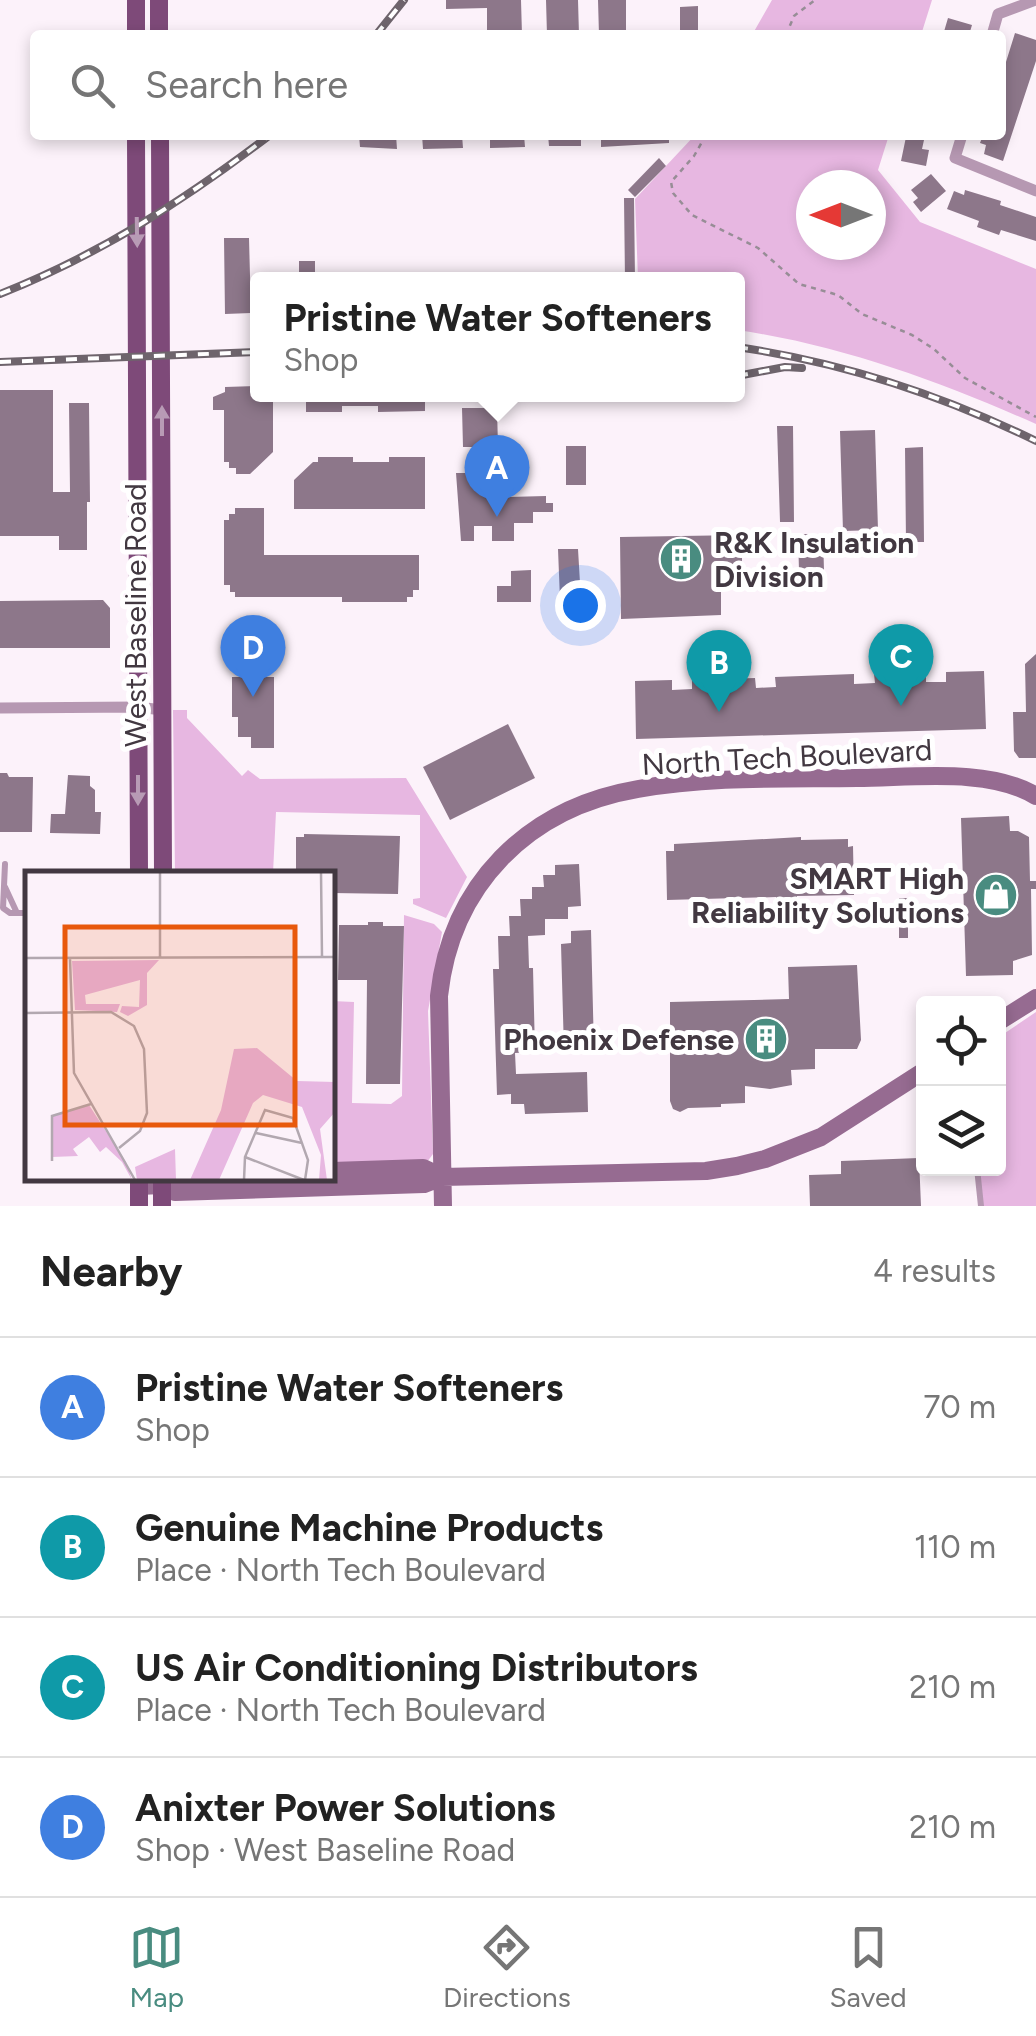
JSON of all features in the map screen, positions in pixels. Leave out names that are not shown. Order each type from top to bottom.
[{"type":"main road","points":[[136,0],[137,30]]},
{"type":"main road","points":[[159,0],[159,30]]},
{"type":"main road","name":"West Baseline Road","points":[[136,140],[139,871]]},
{"type":"main road","points":[[147,140],[151,168],[161,176]]},
{"type":"main road","name":"West Baseline Road","points":[[160,140],[163,871]]},
{"type":"main road","points":[[138,486],[162,486]]},
{"type":"main road","points":[[162,1206],[165,1181]]},
{"type":"main road","points":[[139,1182],[139,1206]]},
{"type":"street","points":[[993,30],[998,14],[1036,0]]},
{"type":"street","points":[[960,140],[955,158],[1036,190]]},
{"type":"street","points":[[0,708],[162,710]]},
{"type":"street","name":"North Tech Boulevard","points":[[443,1206],[438,996],[442,964],[462,911],[488,869],[519,842],[564,812],[638,789],[717,781],[975,777],[1036,796]]},
{"type":"street","points":[[1006,1017],[1036,998]]},
{"type":"street","points":[[335,1179],[423,1168],[442,1177],[706,1171],[737,1166],[765,1160],[820,1138],[916,1076]]},
{"type":"street","points":[[139,1182],[165,1181],[175,1192],[310,1181]]},
{"type":"lane","points":[[5,864],[3,908],[25,913]]},
{"type":"lane","points":[[978,1176],[980,1206]]},
{"type":"path","points":[[788,30],[794,16],[815,0]]},
{"type":"path","points":[[703,140],[672,182],[672,193],[692,215],[758,248],[799,284],[838,295],[862,314],[912,335],[965,378],[1036,417]]},
{"type":"shaded area","points":[[772,0],[932,0],[923,30],[755,30]]},
{"type":"shaded area","points":[[690,140],[887,140],[878,170],[796,170],[796,260],[886,260],[886,180],[920,222],[1036,269],[1036,424],[890,367],[814,345],[745,331],[745,272],[638,272],[635,199]]},
{"type":"shaded area","points":[[173,710],[187,710],[187,718],[242,776],[248,770],[260,779],[406,778],[467,877],[446,918],[413,904],[413,899],[420,898],[420,815],[276,812],[273,871],[175,871]]},
{"type":"shaded area","points":[[404,915],[434,924],[442,932],[428,1011],[433,1154],[427,1162],[335,1164],[335,1001],[354,1002],[352,1103],[391,1104],[402,1096]]},
{"type":"shaded area","points":[[1036,1012],[1036,1206],[981,1206],[978,1176],[1006,1176],[1006,1032]]},
{"type":"building","points":[[446,0],[521,0],[522,30],[487,30],[487,8],[446,9]]},
{"type":"building","points":[[546,0],[578,0],[579,30],[547,30]]},
{"type":"building","points":[[598,0],[626,0],[626,30],[599,30]]},
{"type":"building","points":[[698,6],[698,30],[680,30],[680,7]]},
{"type":"building","points":[[948,18],[972,25],[970,30],[944,30]]},
{"type":"building","points":[[1015,33],[1036,40],[1036,61],[1003,161],[984,154],[986,145],[980,143],[1006,140],[1006,62]]},
{"type":"building","points":[[359,140],[396,140],[397,149],[360,147]]},
{"type":"building","points":[[422,140],[462,140],[463,148],[423,149]]},
{"type":"building","points":[[490,140],[524,140],[525,147],[490,148]]},
{"type":"building","points":[[548,140],[581,140],[581,146],[549,146]]},
{"type":"building","points":[[601,140],[669,140],[669,143],[601,147]]},
{"type":"building","points":[[905,140],[924,140],[922,149],[929,150],[926,166],[901,161]]},
{"type":"building","points":[[659,158],[666,166],[635,197],[628,190]]},
{"type":"building","points":[[931,174],[946,191],[921,212],[913,202],[918,198],[911,190]]},
{"type":"building","points":[[965,190],[1036,217],[1036,241],[1001,230],[999,235],[977,227],[979,221],[947,209],[954,191],[964,195]]},
{"type":"building","points":[[624,198],[634,198],[635,272],[625,272]]},
{"type":"building","points":[[224,238],[249,238],[250,313],[225,314]]},
{"type":"building","points":[[299,261],[315,261],[315,272],[299,272]]},
{"type":"building","points":[[250,386],[250,402],[273,402],[273,452],[250,474],[236,474],[236,468],[229,468],[229,462],[224,462],[224,410],[213,410],[213,397],[225,392],[225,387]]},
{"type":"building","points":[[0,390],[53,390],[53,492],[70,492],[69,403],[89,403],[87,550],[59,550],[59,536],[0,536]]},
{"type":"building","points":[[306,402],[425,402],[425,411],[378,412],[378,406],[342,406],[342,412],[306,412]]},
{"type":"building","points":[[462,408],[497,408],[498,447],[463,447]]},
{"type":"building","points":[[777,426],[793,426],[794,522],[780,522]]},
{"type":"building","points":[[875,430],[878,530],[843,531],[840,431]]},
{"type":"building","points":[[566,446],[586,446],[586,485],[566,485]]},
{"type":"building","points":[[923,447],[924,542],[906,542],[905,448]]},
{"type":"building","points":[[318,457],[389,462],[389,457],[425,457],[425,509],[294,509],[294,480],[318,462]]},
{"type":"building","points":[[456,473],[506,473],[506,497],[546,496],[546,503],[553,503],[553,512],[533,512],[533,523],[514,523],[514,541],[492,541],[492,526],[474,526],[474,541],[461,541]]},
{"type":"building","points":[[235,508],[264,508],[264,555],[419,555],[419,590],[413,590],[413,597],[407,597],[407,602],[342,602],[342,597],[235,597],[230,585],[224,585],[224,520],[235,514]]},
{"type":"building","points":[[798,534],[823,534],[824,571],[799,571]]},
{"type":"building","name":"R&K Insulation Division","points":[[742,535],[742,581],[721,582],[721,615],[621,619],[620,537]]},
{"type":"building","points":[[558,549],[578,549],[581,600],[560,600]]},
{"type":"building","points":[[531,570],[531,602],[497,602],[497,586],[511,586],[511,571]]},
{"type":"building","points":[[103,600],[110,608],[110,648],[0,648],[0,601]]},
{"type":"building","points":[[1036,654],[1036,758],[1019,758],[1014,751],[1013,712],[1026,712],[1025,664]]},
{"type":"building","points":[[984,671],[986,729],[636,739],[635,681],[672,680],[672,690],[692,689],[692,680],[755,678],[756,688],[776,687],[775,677],[854,674],[854,684],[875,683],[874,674],[926,672],[926,682],[946,682],[946,672]]},
{"type":"building","points":[[232,677],[274,677],[274,748],[251,748],[251,737],[238,737],[238,717],[232,717]]},
{"type":"building","points":[[508,724],[535,778],[450,820],[423,767]]},
{"type":"building","points":[[0,773],[33,777],[32,832],[0,832]]},
{"type":"building","points":[[68,775],[90,776],[90,786],[95,790],[95,812],[101,812],[100,834],[50,833],[51,814],[65,814]]},
{"type":"building","name":"SMART High Reliability Solutions","points":[[1009,816],[1010,831],[1029,837],[1030,881],[1036,881],[1036,889],[1031,889],[1032,955],[1013,961],[1013,975],[966,976],[961,818]]},
{"type":"building","points":[[400,836],[398,894],[335,893],[335,871],[296,871],[296,837]]},
{"type":"building","points":[[801,837],[848,839],[848,847],[853,846],[854,895],[797,896],[797,908],[776,909],[776,897],[667,900],[666,851],[674,851],[674,844]]},
{"type":"building","points":[[579,864],[581,906],[568,907],[568,919],[545,919],[545,935],[528,936],[529,968],[533,968],[535,1052],[515,1053],[516,1074],[587,1072],[588,1112],[525,1114],[524,1104],[511,1104],[511,1094],[497,1095],[493,969],[499,969],[498,936],[510,936],[509,916],[521,916],[520,899],[532,899],[532,887],[544,887],[543,875],[555,875],[555,865]]},
{"type":"building","points":[[899,898],[908,898],[908,938],[899,938]]},
{"type":"building","points":[[368,922],[404,926],[400,1084],[366,1084],[367,980],[338,980],[339,925]]},
{"type":"building","points":[[591,930],[594,1050],[564,1051],[561,944],[571,943],[571,931]]},
{"type":"building","name":"Phoenix Defense","points":[[857,965],[861,1040],[857,1049],[815,1049],[815,1069],[791,1070],[792,1085],[770,1089],[745,1086],[745,1103],[680,1112],[673,1109],[670,1002],[789,999],[788,967]]},
{"type":"building","points":[[916,1158],[921,1206],[810,1206],[809,1175],[841,1174],[841,1161]]},
{"type":"railway","points":[[380,30],[404,0]]},
{"type":"railway","points":[[0,294],[107,244],[206,182],[263,140]]},
{"type":"railway","points":[[745,348],[890,382],[1036,441]]},
{"type":"railway","points":[[0,362],[250,352]]},
{"type":"railway","points":[[745,374],[802,368]]},
{"type":"place","name":"Pristine Water Softeners","points":[[497,517]]},
{"type":"place","name":"R&K Insulation Division","points":[[681,559]]},
{"type":"place","name":"Anixter Power Solutions","points":[[253,697]]},
{"type":"place","name":"US Air Conditioning Distributors","points":[[901,706]]},
{"type":"place","name":"Genuine Machine Products","points":[[719,712]]},
{"type":"place","name":"SMART High Reliability Solutions","points":[[996,895]]},
{"type":"place","name":"Phoenix Defense","points":[[766,1039]]}]
